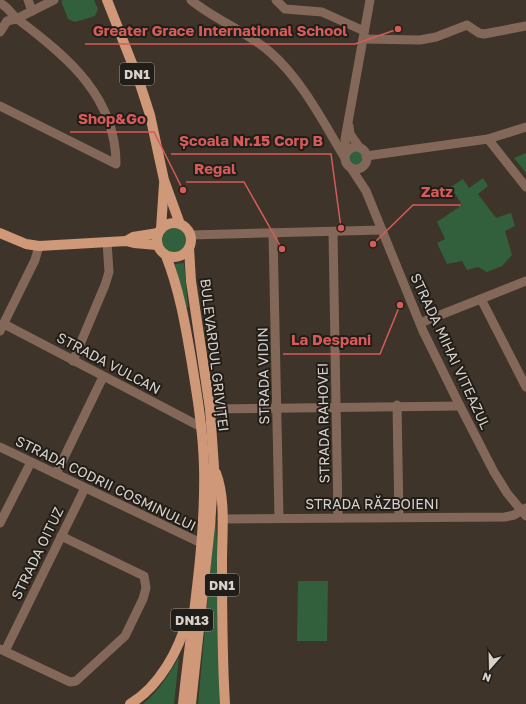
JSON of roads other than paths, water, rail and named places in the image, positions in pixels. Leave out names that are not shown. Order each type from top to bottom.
[{"type":"main road","name":"DN1","points":[[107,0],[144,95],[158,149],[164,180],[180,224],[187,229],[190,235],[189,248]]},
{"type":"main road","name":"DN1","points":[[164,180],[157,245],[160,251],[166,256]]},
{"type":"main road","points":[[126,241],[133,237],[159,231],[170,223],[180,224]]},
{"type":"main road","points":[[0,233],[20,241],[39,246],[126,241],[157,245]]},
{"type":"main road","points":[[166,256],[182,256],[189,248]]},
{"type":"main road","name":"BULEVARDUL GRIVIȚEI","points":[[189,248],[188,258],[210,409],[214,467],[210,526],[191,704]]},
{"type":"main road","name":"BULEVARDUL GRIVIȚEI","points":[[166,256],[177,284],[183,309],[201,427],[204,467],[201,543],[183,704]]},
{"type":"main road","name":"BULEVARDUL GRIVIȚEI","points":[[214,467],[218,476],[222,519],[222,666],[225,704]]},
{"type":"main road","name":"DN1","points":[[130,704],[151,687],[174,653],[186,624],[196,588]]},
{"type":"street","points":[[28,0],[32,11]]},
{"type":"street","points":[[0,32],[8,21],[16,19],[54,0]]},
{"type":"street","points":[[191,0],[269,52],[289,73],[345,156]]},
{"type":"street","points":[[276,0],[285,9],[322,12],[363,35],[424,39],[436,37],[464,26],[471,26],[478,33],[484,34],[526,26]]},
{"type":"street","points":[[348,126],[350,134],[363,153],[360,168],[351,168],[346,164],[345,139],[370,0]]},
{"type":"street","points":[[0,3],[8,8],[16,19],[50,44],[81,75],[96,94],[104,109],[114,135],[116,164],[0,106]]},
{"type":"street","points":[[329,131],[340,131],[348,126]]},
{"type":"street","points":[[345,156],[351,148],[363,153],[488,139],[526,127]]},
{"type":"street","points":[[329,131],[345,139],[363,153]]},
{"type":"street","points":[[488,139],[526,187]]},
{"type":"street","name":"STRADA MIHAI VITEAZUL","points":[[363,153],[366,191]]},
{"type":"street","name":"STRADA MIHAI VITEAZUL","points":[[351,168],[366,191],[420,323],[460,406],[494,472],[524,512]]},
{"type":"street","points":[[190,235],[382,230]]},
{"type":"street","name":"STRADA RAHOVEI","points":[[334,232],[338,517]]},
{"type":"street","name":"STRADA VIDIN","points":[[273,233],[278,408],[279,518]]},
{"type":"street","points":[[74,361],[109,272],[107,242]]},
{"type":"street","points":[[2,327],[35,260],[39,246]]},
{"type":"street","points":[[420,323],[526,281]]},
{"type":"street","points":[[481,299],[526,387]]},
{"type":"street","name":"STRADA VULCAN","points":[[2,327],[74,361],[201,427]]},
{"type":"street","points":[[56,474],[103,377]]},
{"type":"street","points":[[398,405],[399,517]]},
{"type":"street","points":[[210,409],[398,405],[460,406]]},
{"type":"street","name":"STRADA CODRII COSMINULUI","points":[[0,447],[201,543]]},
{"type":"street","points":[[0,523],[31,462]]},
{"type":"street","name":"STRADA OITUZ","points":[[2,650],[85,488]]},
{"type":"street","name":"STRADA RĂZBOIENI","points":[[222,519],[505,517],[524,512]]},
{"type":"street","points":[[2,650],[70,682],[76,682],[120,642],[134,621],[146,588],[144,576],[61,536]]},
{"type":"place","name":"Greater Grace International School","points":[[398,29]]},
{"type":"place","name":"Shop&Go","points":[[183,190]]},
{"type":"place","name":"Școala Nr.15 Corp B","points":[[341,228]]},
{"type":"place","name":"Zatz","points":[[373,244]]},
{"type":"place","name":"Regal","points":[[282,249]]},
{"type":"place","name":"La Despani","points":[[400,305]]}]
